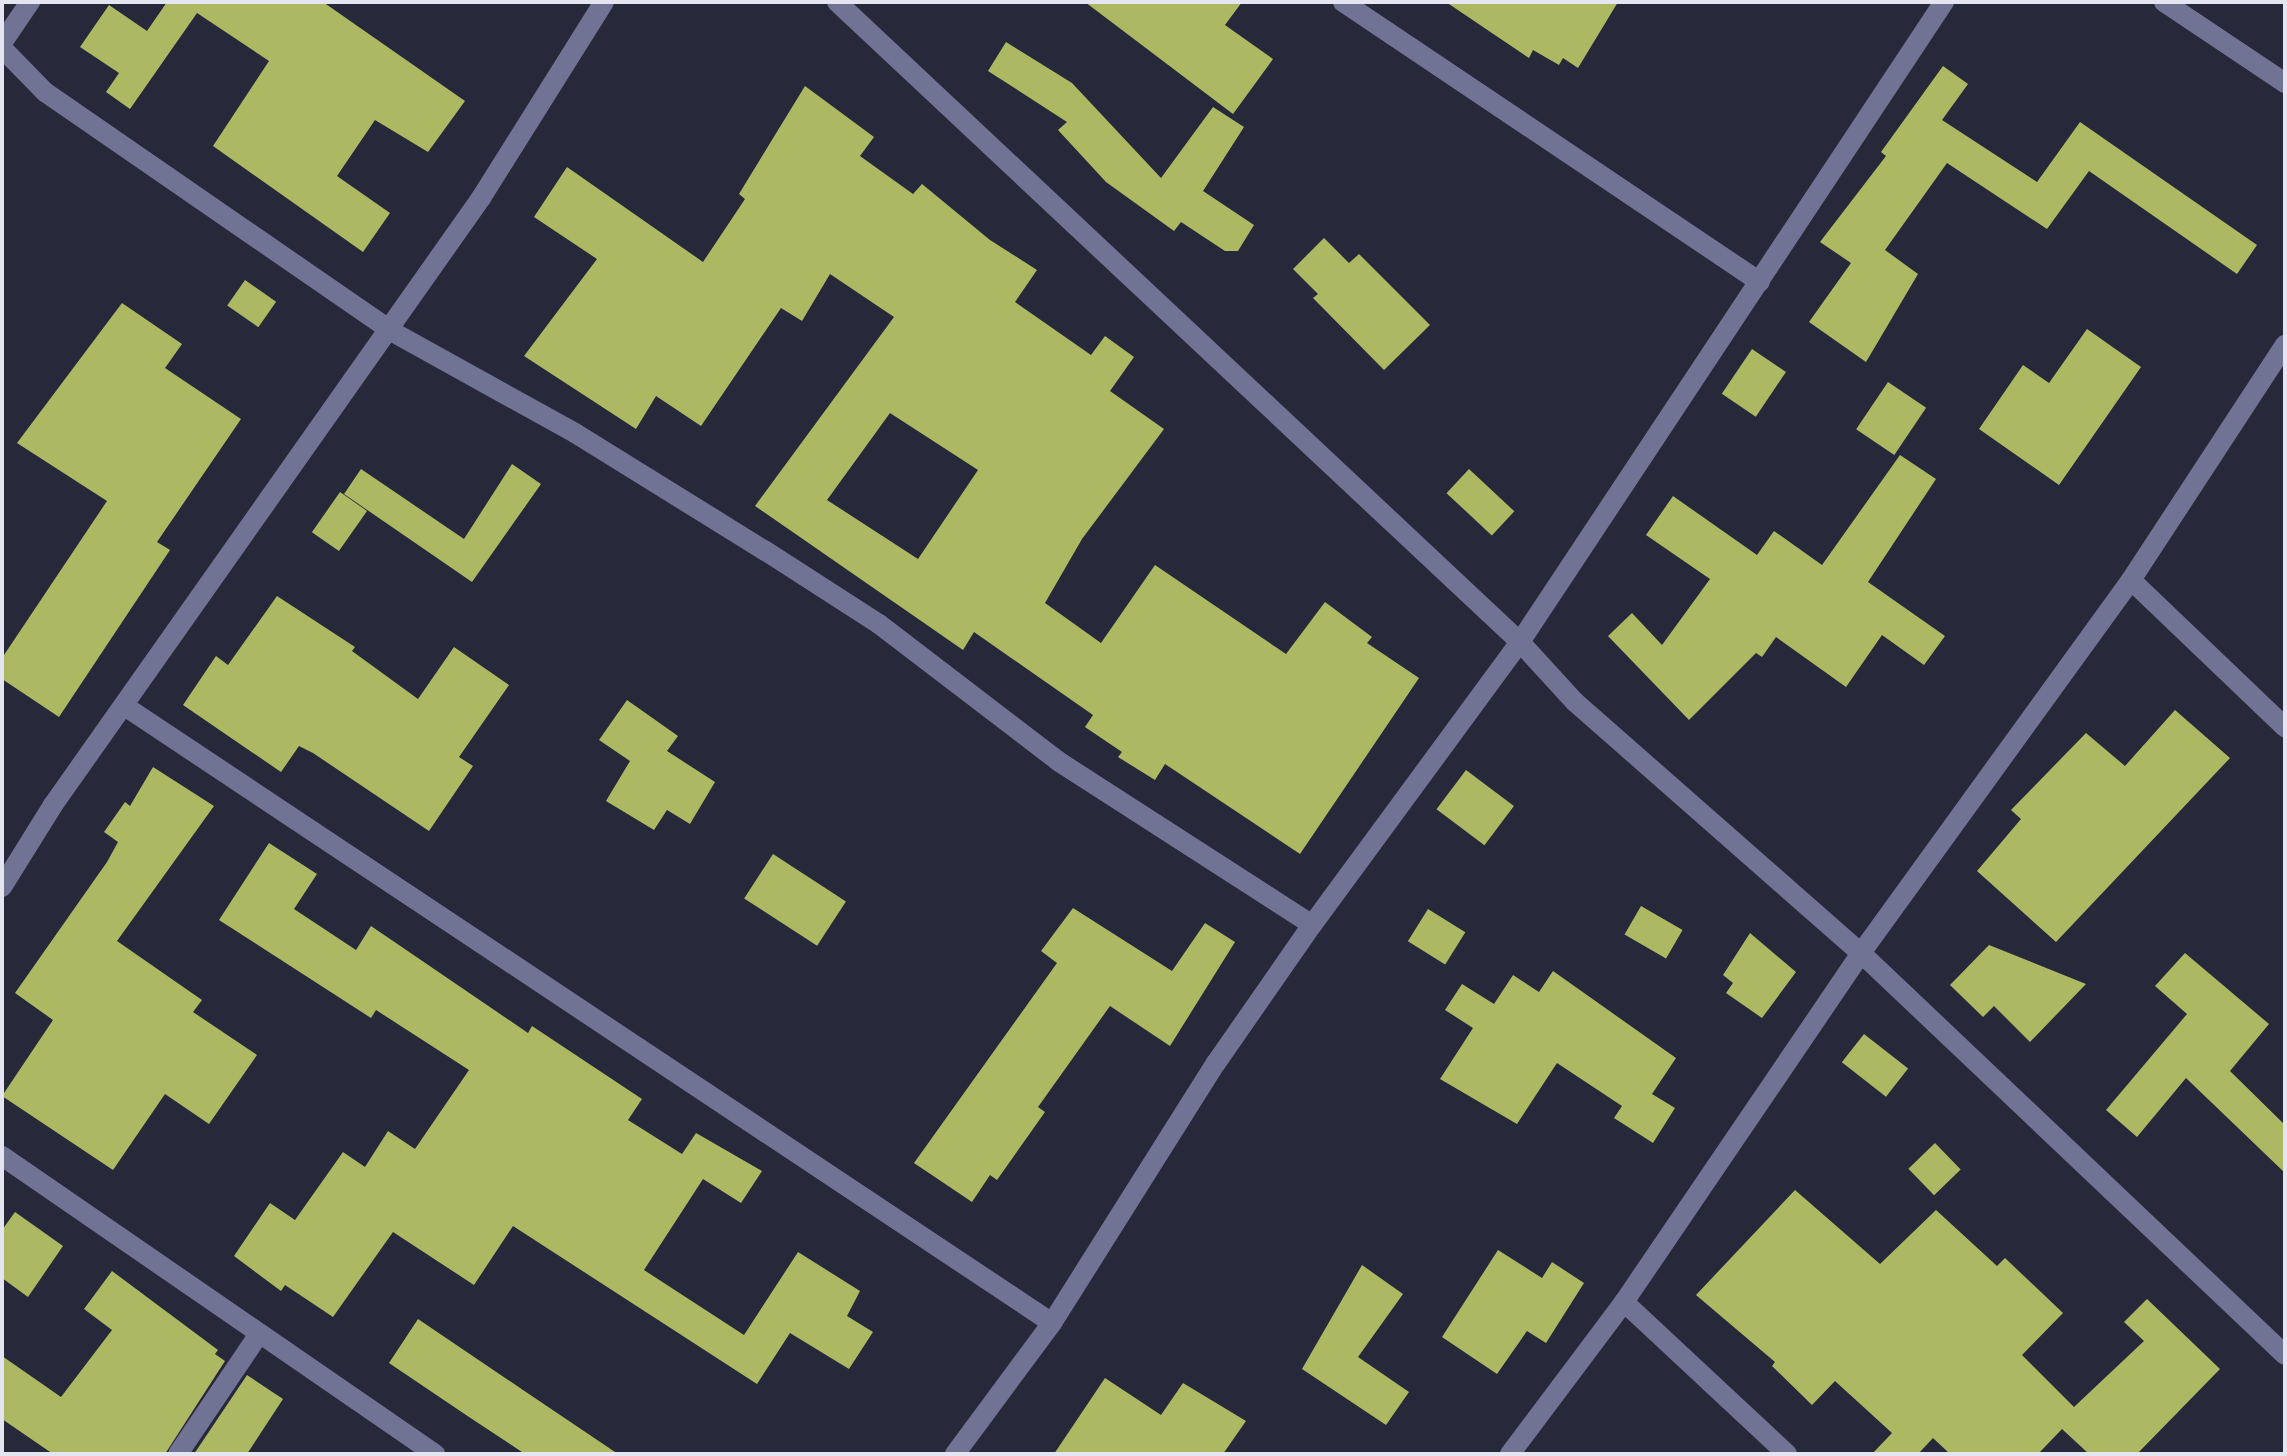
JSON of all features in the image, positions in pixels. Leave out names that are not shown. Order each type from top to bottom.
[{"type":"street","points":[[30,2],[2,46],[45,92],[391,331],[575,433],[879,624],[1058,761],[1312,925]]},
{"type":"street","points":[[2,887],[53,805],[126,707],[391,331],[604,2]]},
{"type":"street","points":[[837,2],[1520,642],[1575,702],[1861,953],[2285,1355]]},
{"type":"street","points":[[1343,2],[1760,282]]},
{"type":"street","points":[[955,1454],[1052,1323],[1216,1063],[1312,925],[1520,642],[1944,2]]},
{"type":"street","points":[[2164,2],[2285,83]]},
{"type":"street","points":[[1510,1454],[1624,1302],[1861,953],[2131,580],[2285,345]]},
{"type":"street","points":[[2131,580],[2285,727]]},
{"type":"street","points":[[126,707],[1052,1323]]},
{"type":"street","points":[[2,1156],[435,1454]]},
{"type":"street","points":[[1624,1302],[1787,1454]]},
{"type":"street","points":[[178,1454],[259,1334]]},
{"type":"building","points":[[167,2],[323,2],[465,101],[428,152],[375,120],[337,176],[390,213],[363,252],[213,146],[269,61],[197,13],[130,109],[106,92],[119,73],[80,47],[109,5],[147,31]]},
{"type":"building","points":[[1085,2],[1242,2],[1225,25],[1273,59],[1233,114]]},
{"type":"building","points":[[1446,2],[1618,2],[1578,68],[1563,58],[1559,65],[1533,50],[1529,58]]},
{"type":"building","points":[[1006,42],[1072,83],[1161,178],[1213,107],[1244,127],[1203,191],[1254,225],[1238,251],[1225,251],[1181,222],[1174,231],[1106,182],[1058,130],[1067,122],[988,71]]},
{"type":"building","points":[[1943,66],[1968,84],[1942,120],[2037,182],[2080,122],[2257,245],[2237,274],[2089,171],[2047,229],[1947,163],[1885,250],[1918,274],[1866,362],[1809,322],[1851,263],[1820,242],[1886,156],[1881,152]]},
{"type":"building","points":[[805,86],[874,137],[860,156],[913,194],[922,184],[990,240],[1037,270],[1015,302],[1091,355],[1105,336],[1134,357],[1110,391],[1164,429],[1082,539],[1045,603],[1101,643],[1155,565],[1286,654],[1325,602],[1372,637],[1367,643],[1419,678],[1300,854],[1165,764],[1155,780],[1118,757],[1122,752],[1085,727],[1093,715],[974,632],[963,650],[755,506],[894,317],[830,274],[802,321],[781,308],[701,426],[656,396],[636,429],[524,356],[597,259],[534,217],[567,167],[703,262],[745,199],[739,194]],"holes":[[[890,413],[978,470],[918,559],[827,500]]]},
{"type":"building","points":[[1324,238],[1349,263],[1359,254],[1430,325],[1384,370],[1313,298],[1318,294],[1293,269]]},
{"type":"building","points":[[245,280],[276,302],[258,327],[227,305]]},
{"type":"building","points":[[122,303],[182,344],[165,368],[241,419],[157,542],[170,550],[59,717],[2,679],[2,658],[107,501],[17,443]]},
{"type":"building","points":[[2087,329],[2141,367],[2059,485],[1979,429],[2023,365],[2049,383]]},
{"type":"building","points":[[1752,349],[1786,372],[1756,417],[1722,394]]},
{"type":"building","points":[[1888,382],[1926,408],[1894,455],[1856,429]]},
{"type":"building","points":[[1900,455],[1936,479],[1868,582],[1945,636],[1924,665],[1882,635],[1846,687],[1776,637],[1762,657],[1756,653],[1689,720],[1608,636],[1632,613],[1662,645],[1710,579],[1646,535],[1673,496],[1757,555],[1774,531],[1822,565]]},
{"type":"building","points":[[512,464],[541,484],[472,582],[344,494],[361,469],[464,539]]},
{"type":"building","points":[[1469,469],[1514,511],[1492,535],[1446,493]]},
{"type":"building","points":[[340,492],[367,511],[339,551],[312,532]]},
{"type":"building","points":[[277,596],[355,647],[352,651],[418,699],[454,647],[509,685],[459,757],[473,766],[429,831],[313,753],[299,746],[281,772],[183,705],[216,656],[228,665]]},
{"type":"building","points":[[627,700],[678,736],[667,751],[715,782],[690,824],[667,810],[654,830],[606,801],[630,761],[599,740]]},
{"type":"building","points":[[2175,710],[2230,758],[2056,942],[1977,871],[2021,819],[2011,810],[2086,733],[2125,766]]},
{"type":"building","points":[[153,767],[214,806],[117,941],[202,1000],[193,1012],[257,1055],[209,1124],[165,1094],[113,1170],[2,1096],[53,1020],[15,993],[107,862],[118,842],[104,832],[125,802],[130,806]]},
{"type":"building","points":[[1466,770],[1514,806],[1484,845],[1437,809]]},
{"type":"building","points":[[269,843],[317,874],[294,909],[356,950],[371,926],[528,1033],[532,1026],[642,1099],[628,1120],[682,1154],[696,1133],[762,1171],[741,1203],[703,1179],[644,1270],[744,1335],[798,1252],[860,1291],[847,1316],[873,1332],[849,1369],[790,1333],[757,1384],[513,1226],[474,1285],[393,1232],[333,1317],[285,1285],[281,1291],[234,1256],[270,1203],[295,1220],[343,1152],[365,1167],[388,1131],[415,1149],[469,1070],[376,1010],[371,1018],[219,920]]},
{"type":"building","points":[[773,854],[846,901],[817,946],[744,898]]},
{"type":"building","points":[[1641,906],[1683,930],[1666,959],[1624,935]]},
{"type":"building","points":[[1073,908],[1172,971],[1205,923],[1235,942],[1170,1046],[1110,1006],[1038,1107],[1045,1112],[997,1180],[990,1175],[972,1202],[914,1163],[1057,963],[1041,951]]},
{"type":"building","points":[[1428,909],[1465,932],[1445,965],[1408,941]]},
{"type":"building","points":[[1750,933],[1796,972],[1762,1018],[1726,993],[1733,983],[1723,975]]},
{"type":"building","points":[[1989,945],[2086,984],[2030,1042],[1994,1006],[1983,1017],[1950,985]]},
{"type":"building","points":[[2185,953],[2269,1024],[2230,1071],[2285,1125],[2285,1173],[2186,1078],[2137,1137],[2106,1110],[2187,1014],[2155,986]]},
{"type":"building","points":[[1553,971],[1676,1058],[1652,1094],[1675,1108],[1653,1143],[1614,1118],[1622,1106],[1557,1063],[1517,1124],[1440,1079],[1473,1028],[1445,1010],[1462,984],[1494,1004],[1513,975],[1539,992]]},
{"type":"building","points":[[1864,1034],[1908,1068],[1886,1097],[1842,1062]]},
{"type":"building","points":[[1935,1143],[1961,1170],[1934,1195],[1908,1169]]},
{"type":"building","points":[[1795,1190],[1880,1264],[1936,1210],[1997,1266],[2005,1258],[2063,1313],[2022,1355],[2074,1407],[2144,1341],[2124,1322],[2147,1299],[2220,1369],[2137,1454],[2089,1454],[2062,1429],[2038,1454],[1950,1454],[1933,1438],[1918,1454],[1872,1454],[1892,1433],[1835,1381],[1812,1405],[1772,1366],[1775,1362],[1696,1295]]},
{"type":"building","points":[[15,1212],[63,1246],[28,1297],[2,1278],[2,1230]]},
{"type":"building","points":[[1498,1250],[1542,1278],[1552,1262],[1584,1283],[1546,1343],[1527,1331],[1497,1374],[1442,1337]]},
{"type":"building","points":[[1362,1265],[1403,1294],[1358,1357],[1409,1392],[1386,1425],[1302,1369]]},
{"type":"building","points":[[112,1271],[218,1350],[215,1354],[225,1361],[165,1454],[53,1454],[2,1419],[2,1356],[61,1397],[112,1330],[84,1309]]},
{"type":"building","points":[[418,1319],[618,1454],[525,1454],[389,1363]]},
{"type":"building","points":[[247,1375],[283,1399],[247,1454],[194,1454]]},
{"type":"building","points":[[1105,1378],[1161,1415],[1183,1383],[1246,1421],[1223,1454],[1054,1454]]}]
